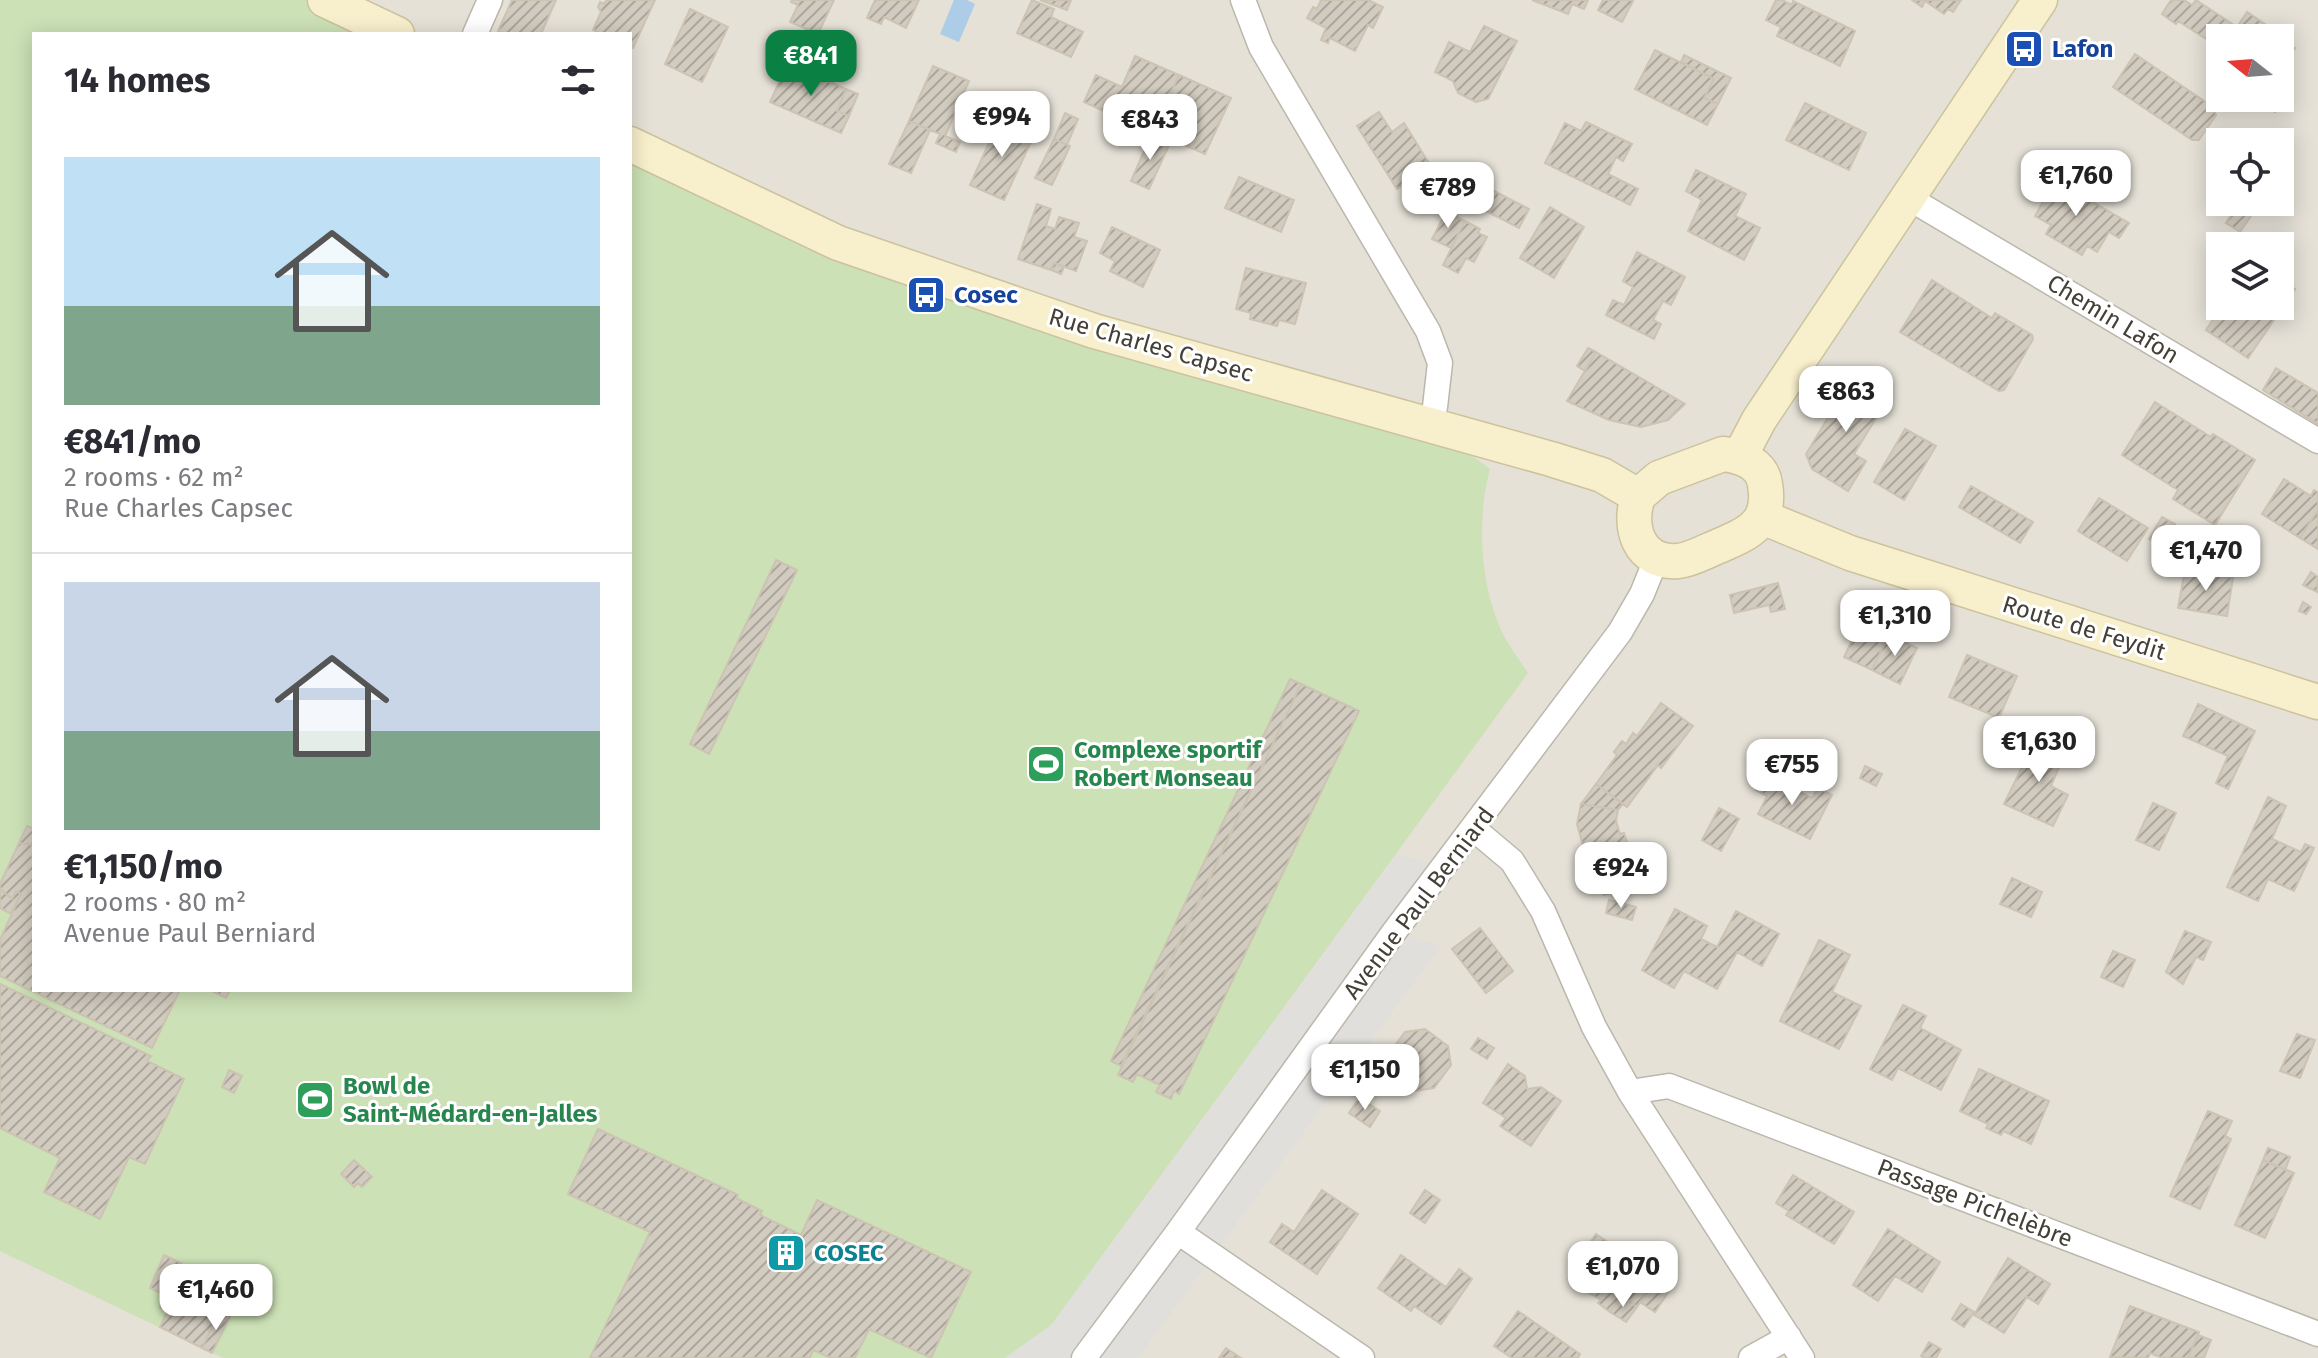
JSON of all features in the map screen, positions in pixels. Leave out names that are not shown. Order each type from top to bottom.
[{"type":"street","points":[[325,0],[393,32]]},
{"type":"street","points":[[476,32],[490,0]]},
{"type":"street","points":[[1243,0],[1261,47],[1428,331],[1440,363],[1430,425]]},
{"type":"street","points":[[1740,456],[1759,420],[2040,0]]},
{"type":"street","name":"Rue Charles Capsec","points":[[632,145],[838,243],[1094,331],[1602,475],[1638,496]]},
{"type":"street","name":"Chemin Lafon","points":[[1907,197],[2318,441]]},
{"type":"street","points":[[1723,454],[1740,456],[1755,465],[1765,480],[1766,502],[1762,517],[1753,528],[1742,536],[1677,561],[1647,553],[1637,539],[1633,524],[1638,496],[1659,478],[1706,459],[1723,454]]},
{"type":"street","name":"Route de Feydit","points":[[1762,517],[1850,553],[2318,702]]},
{"type":"street","name":"Avenue Paul Berniard","points":[[1084,1358],[1394,932],[1620,632],[1642,594],[1657,557]]},
{"type":"street","points":[[1474,829],[1512,861],[1543,911],[1594,1027],[1630,1092],[1802,1358]]},
{"type":"street","name":"Passage Pichelèbre","points":[[1630,1092],[1669,1086],[2318,1334]]},
{"type":"street","points":[[1178,1232],[1362,1358]]},
{"type":"street","points":[[1751,1358],[1789,1337]]},
{"type":"shaded area","points":[[0,0],[2318,0],[2318,1358],[0,1358]]},
{"type":"shaded area","points":[[1396,855],[1444,866],[1395,932],[1441,946],[1138,1358],[1005,1358],[1051,1325]]},
{"type":"green space","name":"Complexe sportif Robert Monseau","points":[[0,0],[325,0],[393,32],[32,32],[32,992],[632,992],[632,145],[838,243],[1430,425],[1490,469],[1482,531],[1485,576],[1504,636],[1528,673],[1051,1326],[1005,1358],[223,1358],[0,1251]]},
{"type":"water","points":[[954,0],[967,0],[975,4],[959,42],[940,34]]},
{"type":"building","points":[[512,0],[556,0],[542,32],[498,31]]},
{"type":"building","points":[[606,0],[655,0],[633,48],[632,32],[593,30],[601,12],[598,7],[600,2],[605,4]]},
{"type":"building","points":[[792,0],[834,0],[818,34],[790,22],[798,5]]},
{"type":"building","points":[[875,0],[919,0],[906,28],[884,17],[881,24],[867,18]]},
{"type":"building","points":[[1032,0],[1054,9],[1051,17],[1083,32],[1071,57],[1017,33]]},
{"type":"building","points":[[1040,0],[1071,0],[1067,10]]},
{"type":"building","points":[[1321,0],[1368,0],[1383,7],[1373,28],[1368,25],[1355,51],[1330,38],[1328,43],[1321,40],[1326,28],[1307,18]]},
{"type":"building","points":[[1532,0],[1588,0],[1584,9],[1572,4],[1568,14]]},
{"type":"building","points":[[1603,0],[1633,1],[1622,22],[1598,10]]},
{"type":"building","points":[[1776,0],[1792,5],[1793,1],[1855,31],[1840,66],[1777,36],[1781,27],[1766,20]]},
{"type":"building","points":[[1912,0],[1961,0],[1953,12],[1948,9],[1944,14],[1925,1],[1922,7]]},
{"type":"building","points":[[2171,0],[2184,0],[2192,5],[2196,0],[2232,24],[2206,24],[2206,39],[2162,14]]},
{"type":"building","points":[[690,9],[728,27],[702,82],[665,64]]},
{"type":"building","points":[[2247,12],[2265,24],[2239,24]]},
{"type":"building","points":[[1484,26],[1517,41],[1488,99],[1476,102],[1458,93],[1453,81],[1435,72],[1449,42],[1470,52]]},
{"type":"building","points":[[1655,50],[1714,79],[1704,98],[1718,104],[1707,125],[1635,89]]},
{"type":"building","points":[[2135,54],[2206,102],[2206,112],[2215,112],[2216,115],[2199,140],[2192,140],[2113,87]]},
{"type":"building","points":[[1684,55],[1731,78],[1718,104],[1704,98],[1714,79],[1681,62]]},
{"type":"building","points":[[1135,56],[1179,75],[1156,125],[1113,107],[1110,114],[1084,102],[1096,75],[1122,87]]},
{"type":"building","points":[[788,63],[846,89],[837,111],[849,116],[841,133],[770,102]]},
{"type":"building","points":[[933,66],[969,81],[945,136],[960,142],[956,152],[936,143],[940,134],[909,121]]},
{"type":"building","points":[[1179,75],[1231,98],[1205,154],[1179,143],[1184,129],[1159,118]]},
{"type":"building","points":[[846,89],[858,94],[849,116],[837,111]]},
{"type":"building","points":[[1805,103],[1866,133],[1849,170],[1786,140]]},
{"type":"building","points":[[1379,112],[1392,132],[1404,123],[1443,186],[1419,201],[1407,182],[1397,189],[1357,126]]},
{"type":"building","points":[[1065,113],[1078,119],[1067,145],[1054,139]]},
{"type":"building","points":[[1000,118],[1035,133],[1004,200],[970,185]]},
{"type":"building","points":[[1159,118],[1184,129],[1179,143],[1170,143],[1151,135]]},
{"type":"building","points":[[909,121],[930,130],[911,173],[889,164]]},
{"type":"building","points":[[1586,122],[1632,144],[1623,161],[1616,157],[1608,174],[1638,189],[1630,205],[1545,163],[1565,123],[1581,131]]},
{"type":"building","points":[[1151,135],[1170,143],[1149,189],[1131,181]]},
{"type":"building","points":[[1054,139],[1070,146],[1052,185],[1035,178]]},
{"type":"building","points":[[1696,170],[1746,194],[1735,216],[1760,228],[1744,260],[1688,231],[1702,200],[1686,191]]},
{"type":"building","points":[[2048,176],[2129,223],[2119,238],[2109,232],[2097,252],[2087,246],[2082,255],[2046,234],[2051,225],[2035,216],[2045,198],[2038,194]]},
{"type":"building","points":[[1239,177],[1294,200],[1281,232],[1225,208]]},
{"type":"building","points":[[1492,190],[1529,209],[1519,228],[1482,209]]},
{"type":"building","points":[[1037,204],[1051,209],[1046,226],[1055,229],[1059,217],[1079,223],[1074,237],[1087,241],[1076,271],[1054,263],[1051,270],[1018,259]]},
{"type":"building","points":[[1550,207],[1584,227],[1554,278],[1520,258]]},
{"type":"building","points":[[1446,212],[1465,221],[1451,248],[1432,239]]},
{"type":"building","points":[[2231,216],[2251,216],[2240,232],[2226,223]]},
{"type":"building","points":[[1465,221],[1487,237],[1474,262],[1466,258],[1458,273],[1443,265]]},
{"type":"building","points":[[1112,227],[1160,250],[1143,287],[1110,271],[1115,261],[1100,253]]},
{"type":"building","points":[[1637,252],[1685,277],[1671,305],[1663,301],[1653,320],[1661,324],[1654,339],[1606,315],[1613,300],[1624,305],[1633,287],[1623,281]]},
{"type":"building","points":[[1054,263],[1064,267],[1061,274],[1051,270]]},
{"type":"building","points":[[1246,268],[1306,283],[1295,324],[1279,320],[1277,326],[1250,319],[1251,313],[1236,309]]},
{"type":"building","points":[[1932,280],[1992,318],[1995,313],[2032,335],[2033,339],[2004,390],[1999,391],[1900,332]]},
{"type":"building","points":[[2213,320],[2274,320],[2248,358],[2206,330]]},
{"type":"building","points":[[1588,348],[1596,352],[1585,371],[1577,366]]},
{"type":"building","points":[[1596,352],[1685,404],[1668,420],[1641,427],[1609,420],[1567,401]]},
{"type":"building","points":[[2276,368],[2318,393],[2318,424],[2263,390]]},
{"type":"building","points":[[1853,376],[1889,397],[1854,454],[1866,461],[1848,491],[1812,469],[1806,454]]},
{"type":"building","points":[[2155,402],[2255,460],[2215,525],[2173,499],[2178,490],[2122,455]]},
{"type":"building","points":[[1905,429],[1936,446],[1904,500],[1874,482]]},
{"type":"building","points":[[2284,479],[2311,496],[2314,490],[2318,492],[2318,510],[2300,538],[2262,514]]},
{"type":"building","points":[[1971,486],[2033,522],[2020,543],[1959,507]]},
{"type":"building","points":[[2099,498],[2148,528],[2127,561],[2078,531]]},
{"type":"building","points":[[2318,510],[2318,549],[2300,538]]},
{"type":"building","points":[[2162,517],[2175,524],[2161,546],[2149,539]]},
{"type":"building","points":[[776,560],[797,570],[709,754],[690,744]]},
{"type":"building","points":[[2185,570],[2233,578],[2227,616],[2178,608]]},
{"type":"building","points":[[2311,572],[2318,577],[2317,592],[2303,585]]},
{"type":"building","points":[[1778,583],[1785,609],[1771,612],[1769,605],[1734,613],[1730,595]]},
{"type":"building","points":[[2303,602],[2311,607],[2306,614],[2299,611]]},
{"type":"building","points":[[1861,621],[1875,628],[1878,623],[1891,630],[1872,670],[1844,657]]},
{"type":"building","points":[[1891,630],[1905,637],[1902,641],[1917,648],[1900,684],[1872,670]]},
{"type":"building","points":[[1967,655],[2017,676],[1999,718],[1949,697]]},
{"type":"building","points":[[1290,679],[1301,684],[1121,1066],[1111,1061]]},
{"type":"building","points":[[1301,684],[1359,711],[1179,1094],[1174,1091],[1171,1099],[1156,1092],[1160,1085],[1137,1074],[1133,1082],[1118,1075]]},
{"type":"building","points":[[1661,703],[1693,726],[1661,768],[1658,765],[1627,807],[1596,784],[1617,755],[1614,752],[1622,741],[1626,744],[1633,733],[1637,736]]},
{"type":"building","points":[[2198,704],[2255,731],[2228,789],[2216,783],[2228,756],[2183,736]]},
{"type":"building","points":[[2036,738],[2066,751],[2051,786],[2068,795],[2053,826],[2004,804]]},
{"type":"building","points":[[1865,766],[1882,774],[1876,786],[1860,778]]},
{"type":"building","points":[[1763,775],[1812,798],[1818,788],[1832,795],[1810,839],[1758,814],[1767,796],[1756,790]]},
{"type":"building","points":[[1596,784],[1623,804],[1618,810],[1581,804]]},
{"type":"building","points":[[2268,797],[2286,806],[2272,839],[2301,852],[2305,844],[2314,848],[2294,891],[2268,879],[2258,901],[2227,887]]},
{"type":"building","points":[[2153,803],[2176,813],[2159,850],[2136,840]]},
{"type":"building","points":[[1581,804],[1618,810],[1616,821],[1620,834],[1624,833],[1637,874],[1631,886],[1604,895],[1577,824]]},
{"type":"building","points":[[1719,808],[1739,819],[1721,851],[1702,840]]},
{"type":"building","points":[[27,826],[32,828],[32,845],[19,843]]},
{"type":"building","points":[[19,843],[32,845],[32,991],[0,976],[0,940],[21,894],[16,891],[12,899],[0,889]]},
{"type":"building","points":[[2012,878],[2042,892],[2031,917],[2000,904]]},
{"type":"building","points":[[0,889],[12,899],[16,891],[21,894],[11,914],[0,908]]},
{"type":"building","points":[[1609,900],[1636,907],[1632,920],[1606,913]]},
{"type":"building","points":[[1675,909],[1707,926],[1701,939],[1717,947],[1736,911],[1779,934],[1762,966],[1737,952],[1717,989],[1684,971],[1674,988],[1642,970]]},
{"type":"building","points":[[1480,928],[1513,971],[1486,993],[1452,949]]},
{"type":"building","points":[[2185,931],[2211,942],[2203,960],[2196,957],[2183,984],[2166,972]]},
{"type":"building","points":[[1819,940],[1850,955],[1832,992],[1861,1006],[1839,1049],[1780,1021]]},
{"type":"building","points":[[2113,951],[2135,960],[2123,987],[2101,977]]},
{"type":"building","points":[[0,984],[151,1056],[147,1061],[184,1079],[145,1164],[129,1157],[100,1219],[44,1192],[60,1158],[0,1128]]},
{"type":"building","points":[[34,992],[179,992],[152,1048]]},
{"type":"building","points":[[214,992],[229,992],[226,998]]},
{"type":"building","points":[[1903,1005],[1926,1016],[1920,1028],[1961,1050],[1941,1090],[1898,1068],[1892,1080],[1870,1069]]},
{"type":"building","points":[[1425,1029],[1448,1046],[1451,1065],[1434,1088],[1415,1091],[1392,1074],[1388,1055],[1405,1032]]},
{"type":"building","points":[[2297,1034],[2315,1040],[2300,1078],[2280,1071]]},
{"type":"building","points":[[1478,1038],[1494,1048],[1487,1059],[1471,1049]]},
{"type":"building","points":[[1508,1064],[1525,1076],[1527,1089],[1541,1087],[1561,1101],[1531,1146],[1500,1126],[1506,1118],[1483,1103]]},
{"type":"building","points":[[1979,1069],[2049,1101],[2031,1144],[2003,1131],[2001,1135],[1986,1128],[1988,1124],[1960,1111]]},
{"type":"building","points":[[229,1070],[242,1076],[234,1093],[222,1087]]},
{"type":"building","points":[[1359,1098],[1380,1111],[1370,1127],[1349,1113]]},
{"type":"building","points":[[2208,1111],[2232,1121],[2225,1136],[2231,1139],[2200,1209],[2170,1196]]},
{"type":"building","name":"COSEC","points":[[598,1129],[738,1195],[736,1198],[762,1211],[760,1215],[801,1235],[817,1200],[971,1272],[931,1358],[869,1329],[855,1358],[831,1358],[813,1350],[810,1358],[590,1358],[650,1232],[568,1194]]},
{"type":"building","points":[[2268,1148],[2290,1157],[2285,1170],[2263,1160]]},
{"type":"building","points":[[354,1160],[372,1177],[362,1187],[358,1183],[354,1187],[341,1174]]},
{"type":"building","points":[[2263,1160],[2294,1173],[2265,1238],[2235,1225]]},
{"type":"building","points":[[1793,1175],[1854,1212],[1834,1244],[1786,1215],[1789,1211],[1776,1203]]},
{"type":"building","points":[[1322,1190],[1358,1214],[1317,1274],[1270,1242],[1282,1224],[1294,1232]]},
{"type":"building","points":[[1425,1190],[1440,1200],[1425,1223],[1410,1213]]},
{"type":"building","points":[[1888,1229],[1940,1262],[1922,1292],[1895,1276],[1878,1301],[1853,1285]]},
{"type":"building","points":[[1596,1234],[1658,1276],[1637,1307],[1621,1296],[1610,1312],[1598,1303],[1601,1300],[1589,1293],[1598,1281],[1575,1265]]},
{"type":"building","points":[[164,1255],[181,1263],[176,1275],[225,1299],[202,1348],[160,1327],[173,1299],[150,1288]]},
{"type":"building","points":[[1401,1255],[1446,1287],[1459,1269],[1472,1279],[1441,1324],[1414,1306],[1411,1311],[1378,1288]]},
{"type":"building","points":[[2008,1258],[2050,1284],[2038,1304],[2027,1297],[2004,1333],[1974,1315]]},
{"type":"building","points":[[1654,1281],[1669,1291],[1655,1312],[1640,1302]]},
{"type":"building","points":[[165,1295],[173,1299],[167,1311],[160,1307]]},
{"type":"building","points":[[1621,1296],[1637,1307],[1626,1322],[1610,1312]]},
{"type":"building","points":[[1961,1304],[1974,1312],[1964,1327],[1952,1319]]},
{"type":"building","points":[[2130,1306],[2199,1332],[2188,1358],[2162,1358],[2150,1353],[2148,1358],[2110,1357]]},
{"type":"building","points":[[1518,1311],[1580,1354],[1578,1358],[1512,1358],[1494,1346]]},
{"type":"building","points":[[219,1312],[230,1317],[212,1353],[202,1348]]},
{"type":"building","points":[[2198,1335],[2211,1340],[2204,1358],[2188,1358]]},
{"type":"building","points":[[1929,1342],[1941,1349],[1936,1358],[1921,1356]]},
{"type":"building","points":[[1226,1348],[1241,1358],[1219,1358]]},
{"type":"place","name":"Lafon","points":[[2024,49]]},
{"type":"place","name":"Cosec","points":[[926,295]]},
{"type":"place","name":"Complexe sportif Robert Monseau","points":[[1046,764]]},
{"type":"place","name":"Bowl de Saint-Médard-en-Jalles","points":[[315,1100]]},
{"type":"place","name":"COSEC","points":[[786,1253]]}]
